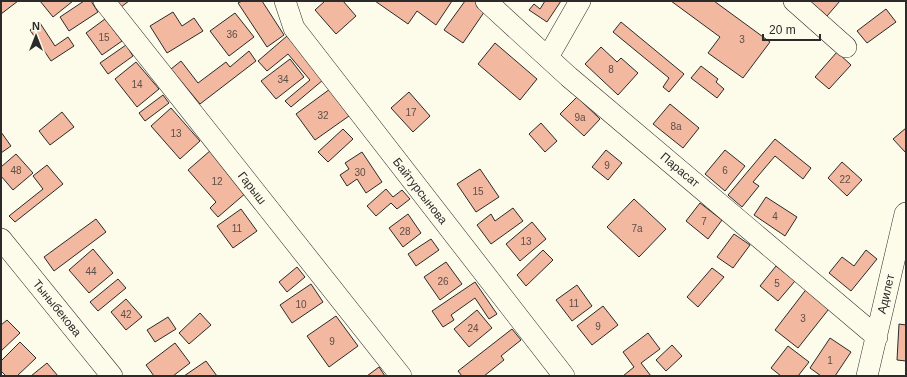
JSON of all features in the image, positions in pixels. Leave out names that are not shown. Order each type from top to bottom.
[{"type":"street","name":"Гарыш","points":[[104,1],[401,376]]},
{"type":"street","name":"Байтурсынова","points":[[285,1],[294,28],[564,376]]},
{"type":"street","name":"Парасат","points":[[486,1],[570,77],[876,337]]},
{"type":"street","points":[[548,58],[580,1]]},
{"type":"street","points":[[794,1],[846,47]]},
{"type":"street","name":"Адилет","points":[[868,376],[906,213]]},
{"type":"street","name":"Тыныбекова","points":[[1,239],[112,376]]},
{"type":"building","points":[[1,1],[18,1],[1,14]]},
{"type":"building","points":[[40,1],[73,1],[53,17]]},
{"type":"building","points":[[84,1],[91,1],[98,12],[69,31],[60,17]]},
{"type":"building","points":[[117,1],[129,1],[121,7]]},
{"type":"building","points":[[242,1],[262,1],[284,35],[267,47],[238,3]]},
{"type":"building","points":[[325,1],[343,1],[356,16],[336,34],[315,10]]},
{"type":"building","points":[[375,1],[452,1],[436,25],[417,11],[408,24]]},
{"type":"building","points":[[465,1],[483,1],[489,5],[463,43],[444,30]]},
{"type":"building","points":[[545,1],[561,1],[547,22],[529,10],[534,4],[540,9]]},
{"type":"building","points":[[671,1],[714,1],[770,42],[743,78],[708,53],[720,37]]},
{"type":"building","points":[[810,1],[840,1],[827,16]]},
{"type":"building","points":[[886,9],[896,22],[867,43],[857,31]]},
{"type":"building","points":[[173,12],[182,26],[194,18],[203,31],[167,53],[150,26]]},
{"type":"building","points":[[235,13],[254,37],[229,56],[210,31]]},
{"type":"building","points":[[105,19],[122,41],[102,55],[86,33]]},
{"type":"building","points":[[621,22],[684,74],[669,92],[663,87],[669,78],[613,32]]},
{"type":"building","points":[[40,23],[55,46],[68,37],[74,46],[51,61],[30,30]]},
{"type":"building","points":[[287,36],[323,80],[291,107],[285,101],[310,80],[288,54],[267,71],[258,61]]},
{"type":"building","points":[[495,43],[537,79],[520,100],[478,64]]},
{"type":"building","points":[[126,45],[133,56],[108,74],[100,63]]},
{"type":"building","points":[[601,47],[617,62],[621,58],[638,73],[618,95],[585,64]]},
{"type":"building","points":[[249,51],[256,61],[200,104],[171,69],[181,61],[198,83],[226,62],[230,67]]},
{"type":"building","points":[[837,52],[851,65],[829,89],[815,77]]},
{"type":"building","points":[[290,59],[304,77],[276,99],[261,81]]},
{"type":"building","points":[[136,62],[159,89],[137,107],[115,79]]},
{"type":"building","points":[[701,66],[718,79],[716,82],[724,89],[717,98],[691,78]]},
{"type":"building","points":[[330,89],[349,116],[315,140],[296,114]]},
{"type":"building","points":[[409,92],[430,116],[413,132],[391,108]]},
{"type":"building","points":[[163,95],[169,103],[145,121],[139,113]]},
{"type":"building","points":[[577,97],[600,119],[584,136],[560,114]]},
{"type":"building","points":[[670,104],[699,128],[683,148],[653,124]]},
{"type":"building","points":[[171,108],[200,141],[180,159],[151,126]]},
{"type":"building","points":[[62,112],[74,127],[50,145],[39,131]]},
{"type":"building","points":[[541,123],[557,141],[545,152],[529,134]]},
{"type":"building","points":[[906,128],[906,153],[893,139]]},
{"type":"building","points":[[343,129],[353,139],[328,162],[318,152]]},
{"type":"building","points":[[1,132],[11,146],[1,153]]},
{"type":"building","points":[[775,139],[811,168],[803,179],[775,156],[753,182],[759,186],[742,207],[728,195]]},
{"type":"building","points":[[211,150],[247,192],[218,217],[210,208],[216,202],[188,170]]},
{"type":"building","points":[[606,150],[622,163],[608,180],[592,167]]},
{"type":"building","points":[[725,150],[745,166],[725,191],[705,174]]},
{"type":"building","points":[[362,152],[382,182],[366,193],[357,179],[347,186],[340,175],[349,169],[345,163]]},
{"type":"building","points":[[16,154],[33,173],[13,190],[1,176],[1,167]]},
{"type":"building","points":[[842,162],[862,180],[847,196],[828,178]]},
{"type":"building","points":[[47,165],[63,184],[15,222],[9,216],[43,189],[33,176]]},
{"type":"building","points":[[480,169],[499,197],[476,212],[457,184]]},
{"type":"building","points":[[386,189],[393,197],[402,190],[410,199],[397,209],[391,203],[376,216],[367,206]]},
{"type":"building","points":[[766,197],[797,217],[785,236],[754,215]]},
{"type":"building","points":[[634,199],[666,229],[639,257],[607,227]]},
{"type":"building","points":[[700,203],[722,220],[708,239],[686,221]]},
{"type":"building","points":[[513,208],[523,221],[491,244],[477,225],[491,214],[495,221]]},
{"type":"building","points":[[241,209],[257,231],[233,248],[217,226]]},
{"type":"building","points":[[408,214],[421,233],[403,247],[389,228]]},
{"type":"building","points":[[96,219],[106,232],[54,271],[44,257]]},
{"type":"building","points":[[532,222],[546,239],[520,261],[506,244]]},
{"type":"building","points":[[734,234],[750,245],[733,268],[717,257]]},
{"type":"building","points":[[431,239],[439,250],[416,266],[408,254]]},
{"type":"building","points":[[93,249],[113,273],[89,293],[69,270]]},
{"type":"building","points":[[543,250],[553,260],[526,286],[517,275]]},
{"type":"building","points":[[866,250],[877,259],[851,291],[829,273],[842,257],[854,266]]},
{"type":"building","points":[[446,262],[462,284],[440,300],[424,277]]},
{"type":"building","points":[[776,266],[795,281],[778,301],[760,286]]},
{"type":"building","points":[[297,267],[305,277],[287,292],[279,282]]},
{"type":"building","points":[[712,268],[724,277],[698,307],[687,297]]},
{"type":"building","points":[[118,279],[126,288],[98,311],[90,302]]},
{"type":"building","points":[[475,282],[497,314],[489,319],[475,298],[451,315],[454,320],[443,327],[432,311]]},
{"type":"building","points":[[311,284],[323,302],[292,323],[280,305]]},
{"type":"building","points":[[577,285],[592,306],[572,321],[556,300]]},
{"type":"building","points":[[808,287],[832,305],[798,348],[775,330]]},
{"type":"building","points":[[126,299],[142,317],[126,330],[111,312]]},
{"type":"building","points":[[603,306],[618,325],[592,345],[577,326]]},
{"type":"building","points":[[477,310],[492,328],[469,347],[454,329]]},
{"type":"building","points":[[200,313],[211,325],[189,344],[179,333]]},
{"type":"building","points":[[336,316],[358,346],[329,367],[307,336]]},
{"type":"building","points":[[168,317],[176,329],[155,342],[147,330]]},
{"type":"building","points":[[7,320],[20,333],[1,351],[1,325]]},
{"type":"building","points":[[899,324],[906,325],[906,361],[897,360]]},
{"type":"building","points":[[512,329],[521,340],[501,356],[504,360],[484,376],[462,376],[458,371]]},
{"type":"building","points":[[648,333],[660,349],[641,363],[651,376],[623,376],[634,367],[623,352]]},
{"type":"building","points":[[830,338],[851,352],[835,376],[821,376],[810,368]]},
{"type":"building","points":[[20,342],[36,358],[17,376],[6,376],[2,372],[1,373],[1,359],[2,360]]},
{"type":"building","points":[[175,343],[190,363],[173,376],[154,376],[146,365]]},
{"type":"building","points":[[672,345],[682,356],[666,371],[656,360]]},
{"type":"building","points":[[788,346],[809,362],[798,376],[781,376],[771,368]]},
{"type":"building","points":[[206,361],[217,376],[184,376]]},
{"type":"building","points":[[47,363],[58,376],[31,376]]},
{"type":"building","points":[[379,367],[385,376],[367,376]]}]
